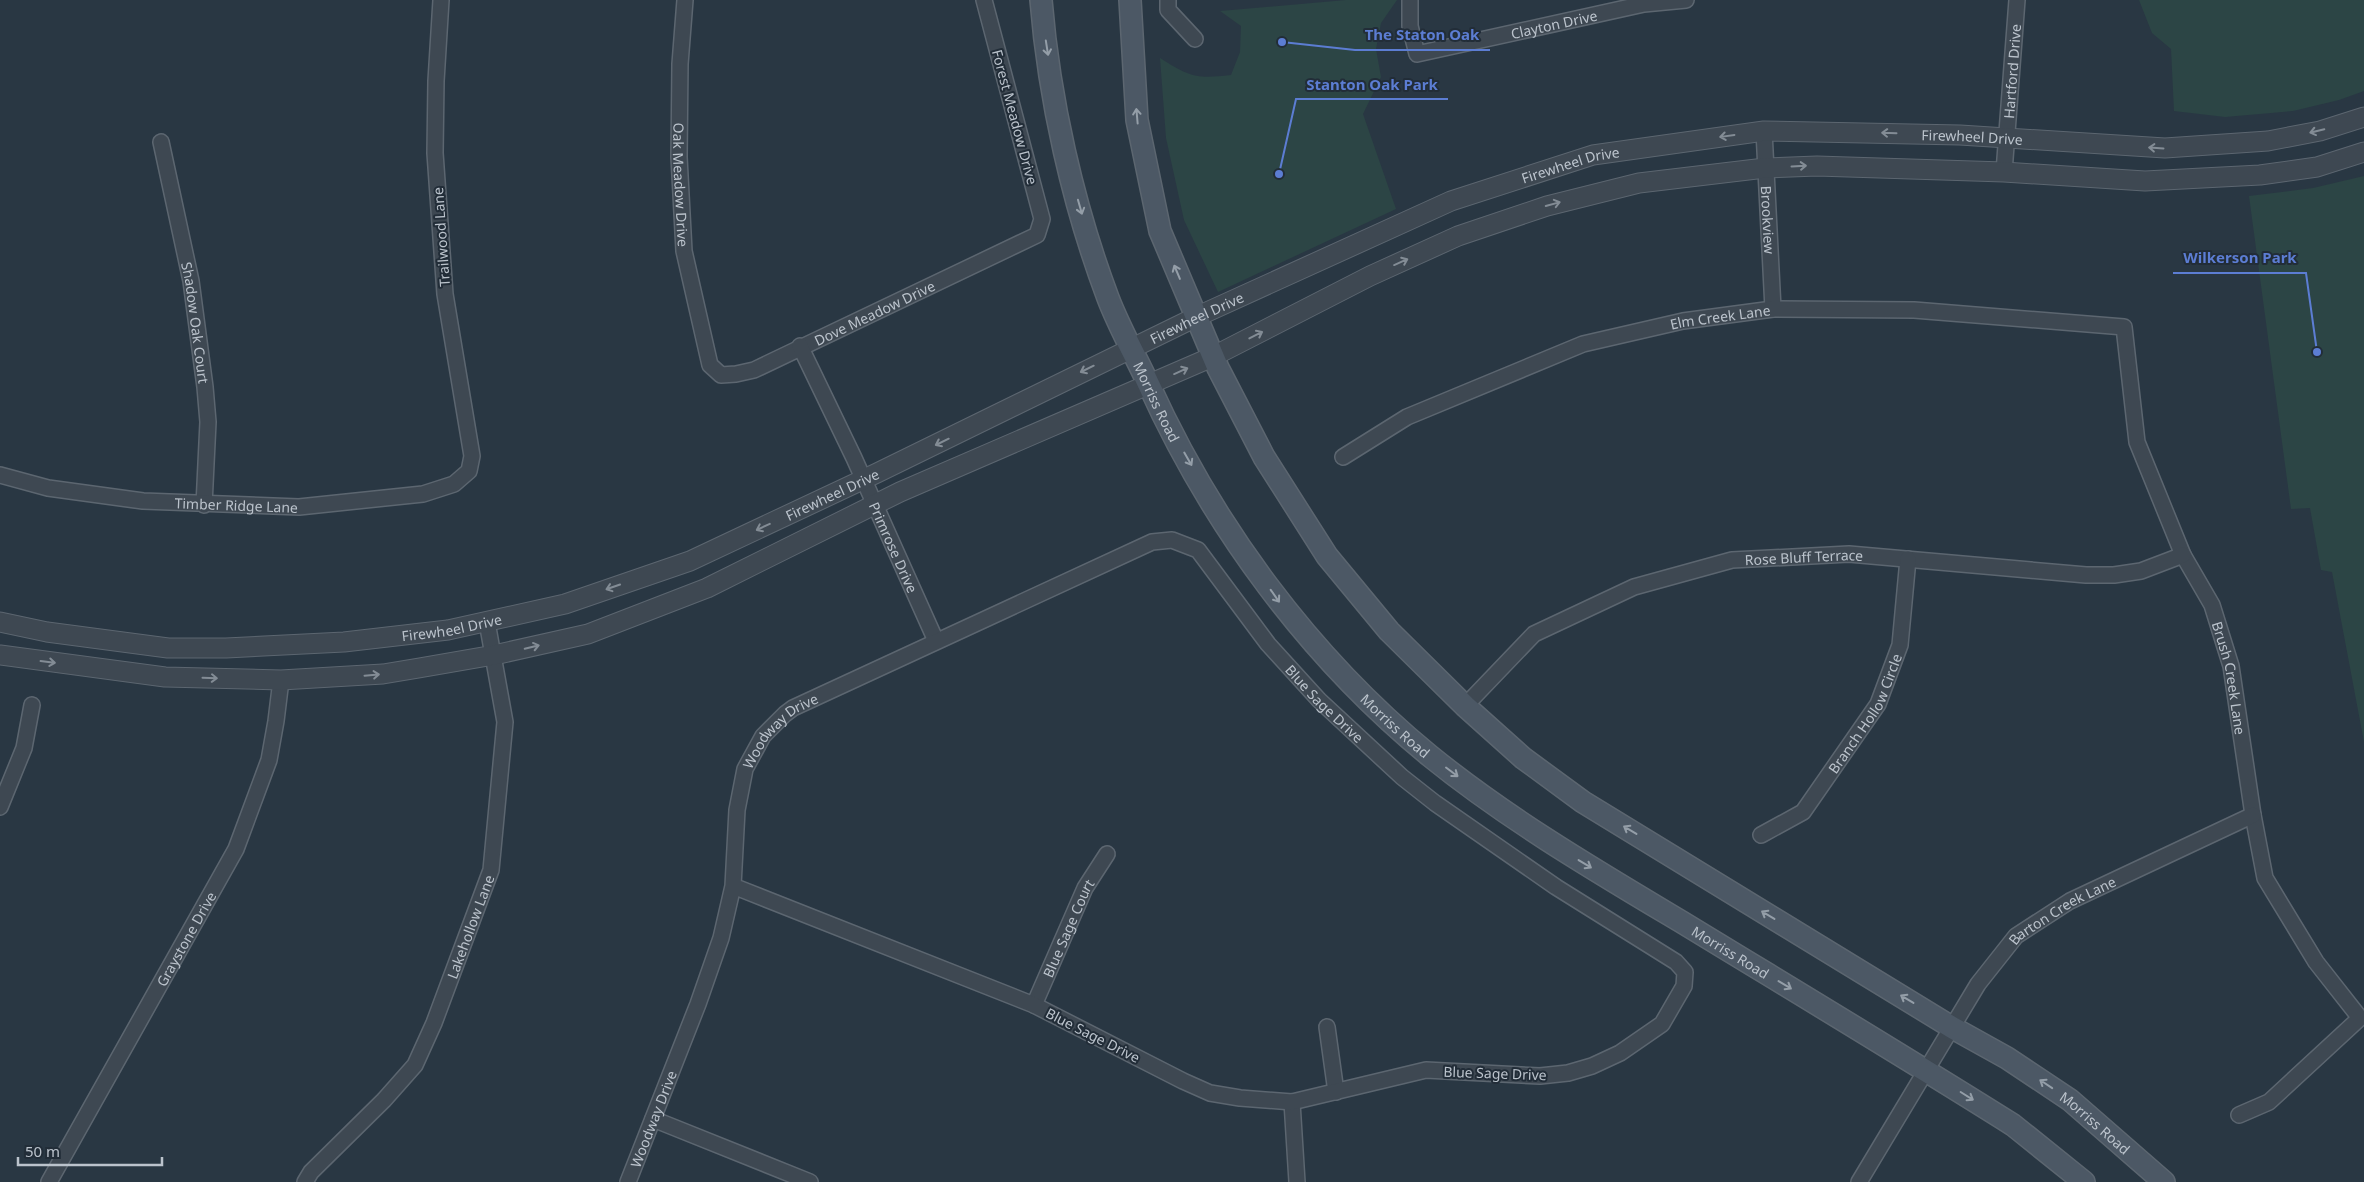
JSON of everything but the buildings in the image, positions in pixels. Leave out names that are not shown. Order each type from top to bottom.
[{"type":"main road","name":"Morriss Road","points":[[1041,0],[1064,149],[1108,300],[1166,421],[1223,522],[1281,604],[1336,668],[1394,726],[1433,758],[1543,838],[1926,1070],[2013,1125],[2084,1182]]},
{"type":"main road","name":"Morriss Road","points":[[1130,0],[1137,120],[1160,231],[1212,357],[1264,457],[1327,556],[1389,631],[1465,706],[1523,758],[1584,802],[1953,1028],[2008,1058],[2070,1100],[2164,1182]]},
{"type":"street","name":"Trailwood Lane","points":[[442,0],[436,81],[435,153],[445,294],[472,456],[469,472]]},
{"type":"street","name":"Oak Meadow Drive","points":[[685,0],[680,64],[679,157],[684,251],[710,366]]},
{"type":"street","name":"Forest Meadow Drive","points":[[984,0],[1042,220],[1037,234]]},
{"type":"street","points":[[1168,0],[1168,10],[1195,39]]},
{"type":"street","name":"Clayton Drive","points":[[1410,0],[1410,26],[1418,54],[1644,4],[1686,0]]},
{"type":"street","name":"Hartford Drive","points":[[2004,172],[2017,0]]},
{"type":"street","name":"Firewheel Drive","points":[[0,622],[46,632],[168,648],[206,648],[344,642],[448,630],[566,604],[690,561],[864,480],[1196,317],[1451,202],[1593,155],[1764,131],[1960,135],[2165,148],[2268,141],[2320,131],[2364,117]]},
{"type":"street","name":"Brookview","points":[[1764,131],[1773,309]]},
{"type":"street","name":"Shadow Oak Court","points":[[161,142],[191,281],[205,387],[208,422],[204,505]]},
{"type":"street","name":"Firewheel Drive","points":[[0,655],[165,677],[281,680],[383,674],[494,655],[588,634],[707,588],[875,504],[1212,357],[1370,276],[1458,236],[1546,206],[1639,183],[1765,168],[1817,166],[2004,172],[2145,181],[2260,175],[2317,167],[2364,152]]},
{"type":"street","name":"Dove Meadow Drive","points":[[710,366],[721,375],[754,370],[800,346],[1037,234]]},
{"type":"street","name":"Elm Creek Lane","points":[[1343,457],[1406,416],[1583,344],[1683,321],[1773,309],[1914,310],[2124,327]]},
{"type":"street","name":"Brush Creek Lane","points":[[2124,327],[2137,442],[2184,555],[2212,605],[2231,666],[2253,815],[2265,878],[2316,962],[2360,1018],[2269,1102],[2239,1115]]},
{"type":"street","name":"Primrose Drive","points":[[800,346],[864,480],[936,640]]},
{"type":"street","name":"Timber Ridge Lane","points":[[0,477],[48,488],[143,501],[204,505],[299,507],[423,494],[454,484],[469,472]]},
{"type":"street","name":"Woodway Drive","points":[[628,1182],[698,1004],[721,938],[733,886],[736,810],[745,769],[763,736],[778,720],[793,708],[936,640],[1152,542],[1172,540],[1186,544],[1198,550],[1209,566]]},
{"type":"street","name":"Rose Bluff Terrace","points":[[1465,706],[1534,634],[1634,587],[1732,560],[1849,554],[2086,575],[2114,575],[2141,571],[2184,555]]},
{"type":"street","name":"Branch Hollow Circle","points":[[1761,835],[1803,812],[1878,704],[1900,645],[1908,559]]},
{"type":"street","name":"Blue Sage Drive","points":[[733,886],[1034,1005],[1183,1082],[1210,1092],[1240,1098],[1292,1102],[1426,1070],[1540,1076],[1568,1073],[1592,1066],[1620,1053],[1662,1024],[1684,986],[1685,972],[1676,962],[1540,876],[1435,803],[1402,777],[1319,700],[1274,651],[1209,566]]},
{"type":"street","name":"Lakehollow Lane","points":[[305,1182],[311,1172],[384,1100],[415,1065],[434,1023],[491,870],[505,722],[487,622]]},
{"type":"street","name":"Graystone Drive","points":[[49,1182],[236,849],[269,760],[281,680]]},
{"type":"street","points":[[0,807],[24,748],[32,705]]},
{"type":"street","name":"Barton Creek Lane","points":[[1859,1182],[1978,984],[2016,936],[2070,901],[2253,815]]},
{"type":"street","name":"Blue Sage Court","points":[[1034,1005],[1085,888],[1107,854]]},
{"type":"street","points":[[1327,1027],[1336,1092]]},
{"type":"street","points":[[1292,1102],[1297,1182]]},
{"type":"street","points":[[653,1119],[810,1182]]},
{"type":"green space","points":[[1346,0],[1397,0],[1381,23],[1376,49],[1381,77],[1363,114],[1396,209],[1218,292],[1184,220],[1166,138],[1160,58],[1186,73],[1194,75],[1209,77],[1231,75],[1240,52],[1241,26],[1220,11]]},
{"type":"green space","points":[[2139,0],[2364,0],[2364,91],[2339,100],[2293,111],[2225,117],[2174,111],[2171,49],[2152,33]]},
{"type":"green space","points":[[2364,176],[2364,742],[2332,572],[2321,570],[2310,508],[2291,509],[2249,196],[2313,188]]},
{"type":"place","name":"The Staton Oak","points":[[1282,42]]},
{"type":"place","name":"Stanton Oak Park","points":[[1279,174]]},
{"type":"place","name":"Wilkerson Park","points":[[2317,352]]}]
